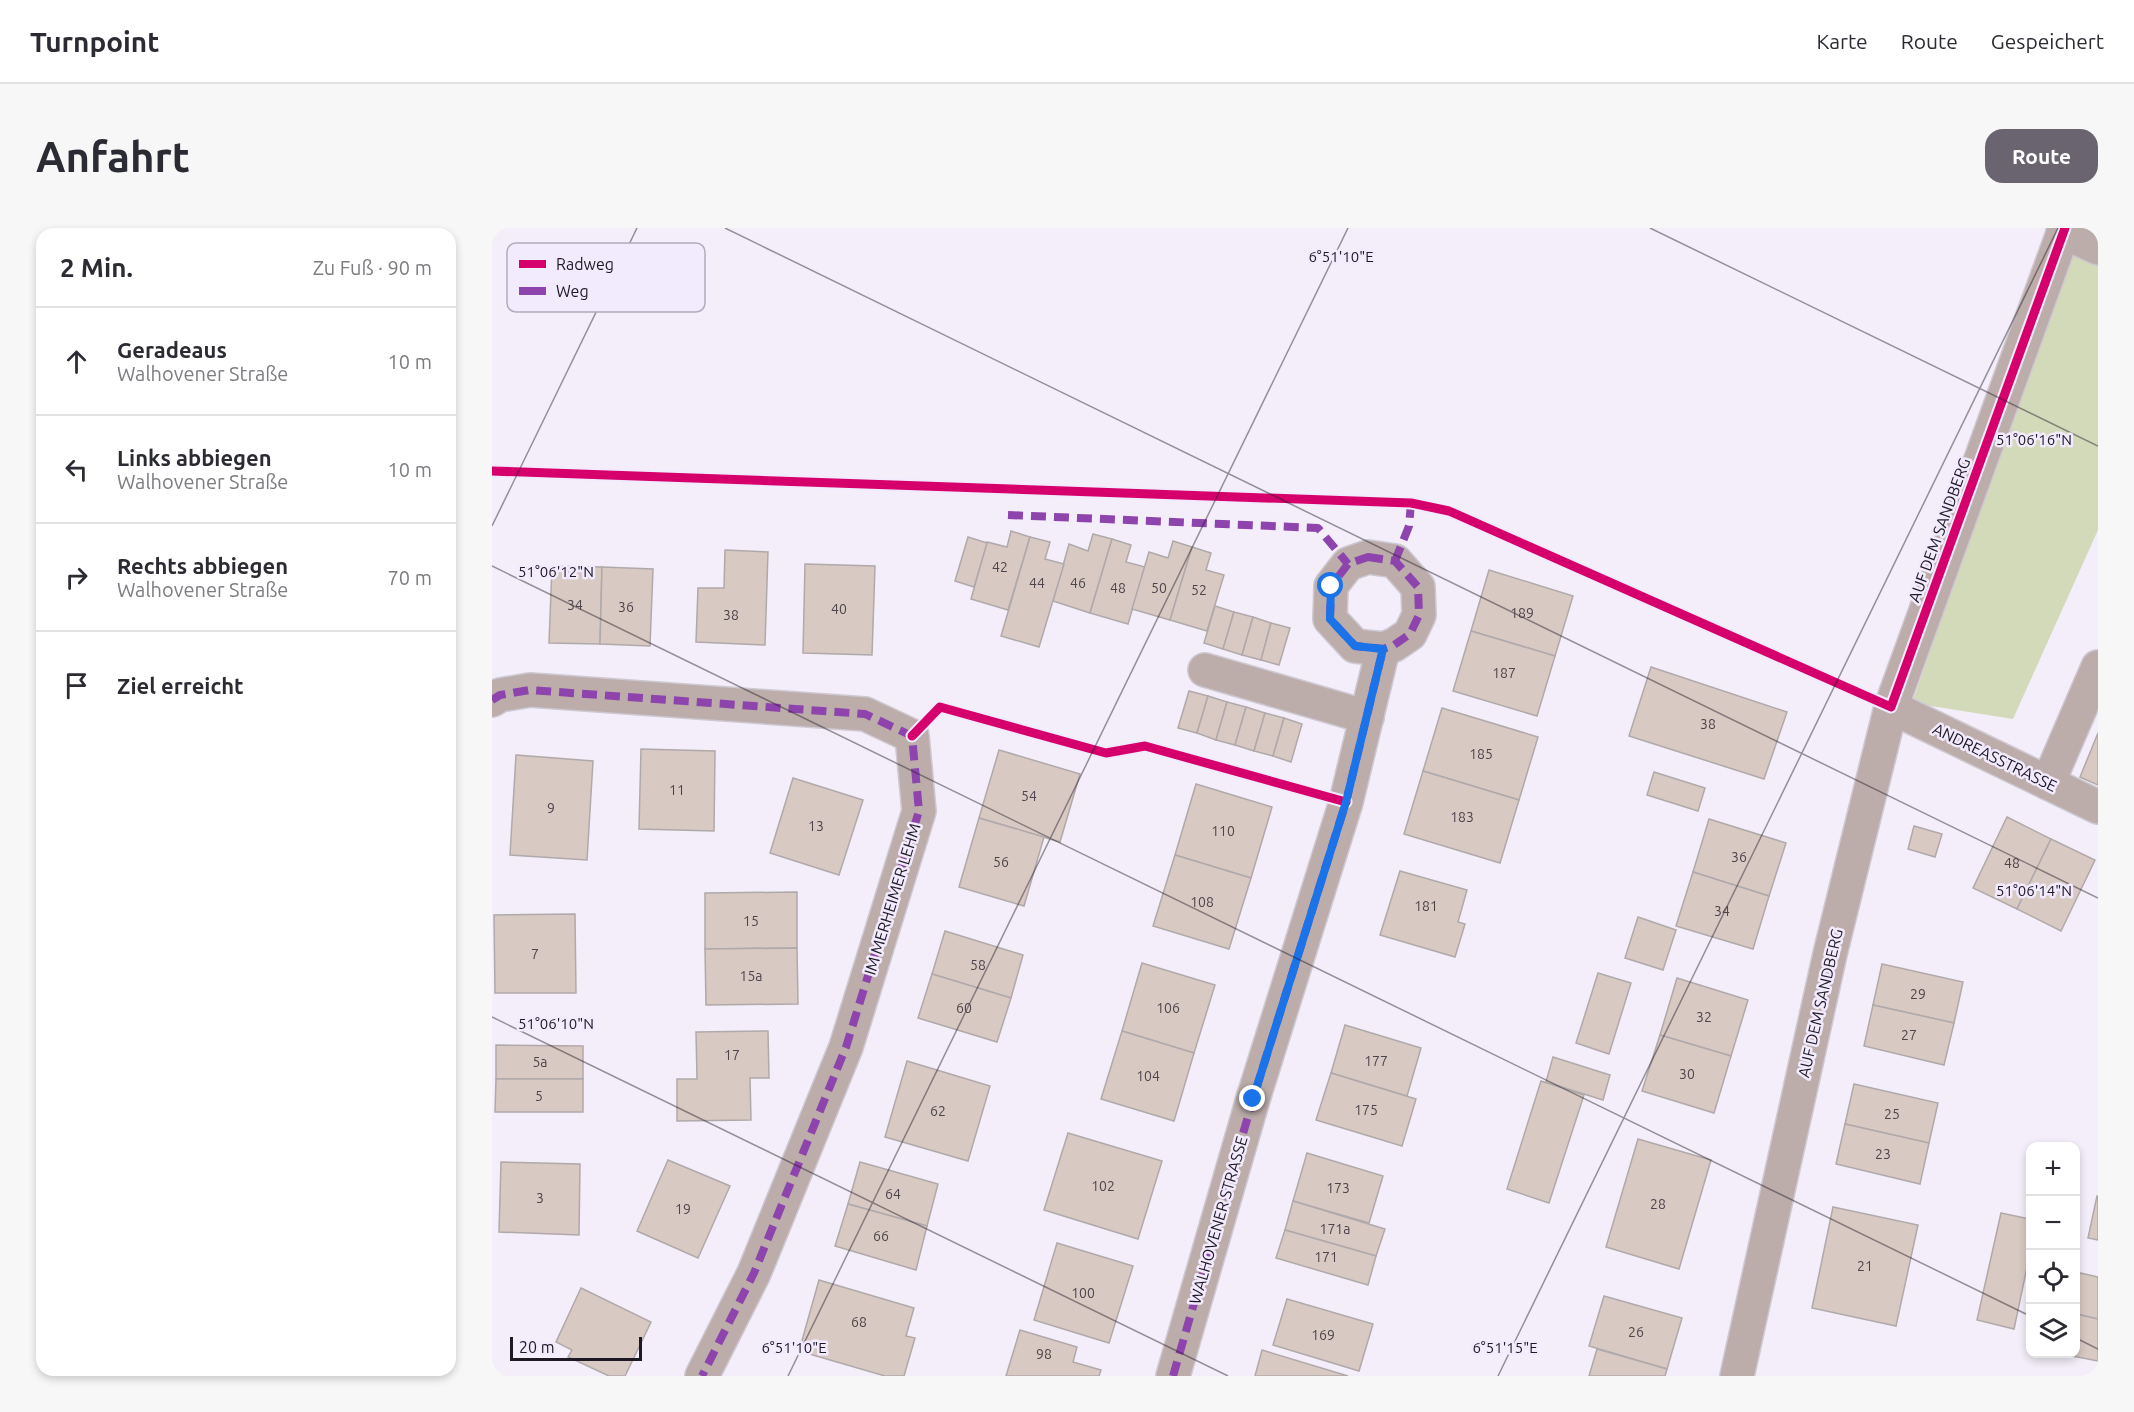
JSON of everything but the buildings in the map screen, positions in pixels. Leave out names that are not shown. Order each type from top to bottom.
[{"type":"street","points":[[2064,230],[2098,248]]},
{"type":"street","name":"AUF DEM SANDBERG","points":[[1737,1376],[1830,954],[1891,707],[2064,230]]},
{"type":"street","name":"WALHOVENER STRASSE","points":[[1173,1376],[1253,1099],[1346,802],[1383,649]]},
{"type":"street","points":[[2048,783],[2098,668]]},
{"type":"street","points":[[1204,670],[1367,717]]},
{"type":"street","name":"IM MERHEIMER LEHM","points":[[495,690],[530,690],[866,714],[912,736],[919,811],[846,1047],[754,1273],[702,1376]]},
{"type":"street","name":"ANDREASSTRASSE","points":[[1891,707],[2098,807]]},
{"type":"green space","points":[[2080,228],[2098,228],[2098,530],[2013,719],[1912,703]]},
{"type":"marked path","points":[[1395,561],[1409,526],[1411,503]]},
{"type":"marked path","points":[[1008,515],[1318,528],[1348,564]]},
{"type":"marked path","points":[[1368,557],[1395,561],[1418,587],[1419,615],[1410,634],[1394,645],[1383,649],[1355,646],[1330,619],[1331,586],[1348,564],[1368,557]]},
{"type":"marked path","points":[[1173,1376],[1253,1099],[1346,802],[1383,649]]},
{"type":"marked path","points":[[492,700],[500,695],[530,690],[865,714],[912,736],[919,811],[846,1047],[754,1273],[702,1376]]},
{"type":"cycle path","points":[[492,471],[1411,503],[1449,511],[1891,707],[2065,228]]},
{"type":"cycle path","points":[[912,736],[940,707],[1106,753],[1145,746],[1346,802]]},
{"type":"route","points":[[1253,1099],[1346,802],[1383,649],[1355,646],[1330,619],[1331,586]]}]
